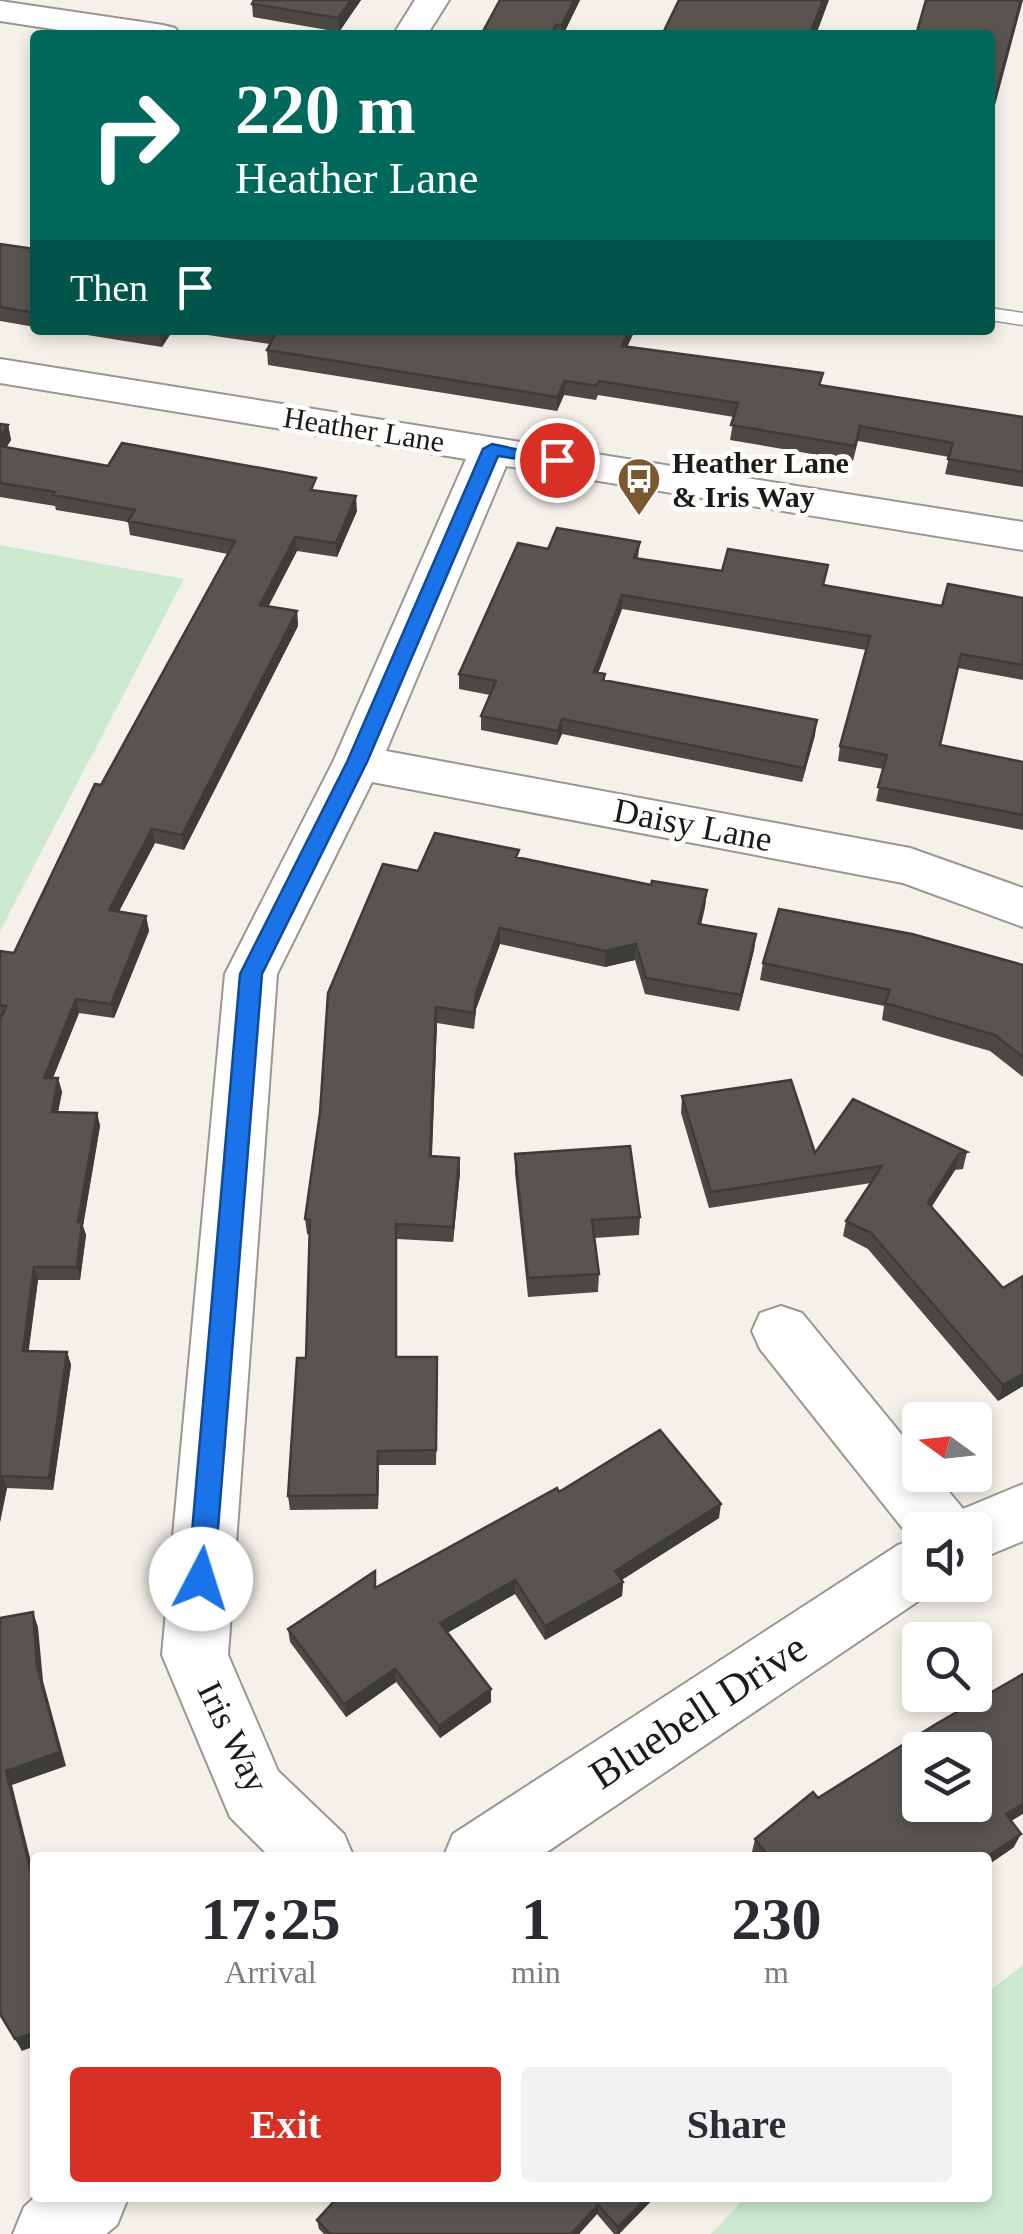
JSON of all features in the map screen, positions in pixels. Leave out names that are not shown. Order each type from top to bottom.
[{"type":"street","points":[[413,30],[432,0]]},
{"type":"street","points":[[0,11],[129,30]]},
{"type":"street","name":"Heather Lane","points":[[0,370],[1023,536]]},
{"type":"street","name":"Iris Way","points":[[314,1852],[254,1794],[194,1655],[251,974],[357,762],[492,449]]},
{"type":"street","name":"Daisy Lane","points":[[357,762],[910,866],[1023,908]]},
{"type":"street","points":[[781,1331],[927,1512]]},
{"type":"street","points":[[992,1526],[1023,1512]]},
{"type":"street","name":"Bluebell Drive","points":[[486,1852],[902,1577]]},
{"type":"street","points":[[52,2234],[86,2202]]},
{"type":"lane","points":[[995,315],[1023,319]]},
{"type":"green space","points":[[0,545],[184,579],[0,931]]},
{"type":"green space","points":[[1023,1965],[1023,2234],[711,2234],[741,2202],[992,2202],[992,1989]]},
{"type":"building","points":[[254,0],[351,0],[338,18],[252,4]]},
{"type":"building","points":[[500,0],[574,0],[562,25],[556,25],[554,30],[484,30]]},
{"type":"building","points":[[679,0],[823,0],[812,30],[664,30]]},
{"type":"building","points":[[926,0],[1021,0],[995,98],[995,30],[917,30]]},
{"type":"building","points":[[0,244],[30,248],[30,312],[0,307]]},
{"type":"building","points":[[275,335],[627,335],[622,346],[823,373],[819,385],[1023,417],[1023,472],[948,459],[953,443],[860,426],[855,446],[731,425],[738,403],[599,381],[596,386],[565,381],[557,397],[267,350]]},
{"type":"building","points":[[122,443],[316,478],[311,490],[356,496],[336,543],[295,537],[260,605],[297,611],[182,835],[152,829],[109,910],[146,916],[111,1004],[76,999],[44,1078],[58,1078],[52,1112],[97,1113],[78,1222],[82,1222],[77,1267],[34,1267],[23,1351],[67,1352],[49,1478],[2,1476],[0,1488],[0,1020],[6,1006],[0,1005],[0,951],[14,953],[95,784],[101,785],[235,541],[128,521],[135,510],[0,483],[0,446],[108,466]]},
{"type":"building","points":[[557,528],[640,542],[634,558],[722,571],[728,549],[828,565],[823,585],[942,606],[948,584],[1023,598],[1023,665],[961,654],[940,745],[1023,762],[1023,815],[878,787],[887,755],[840,746],[870,636],[622,595],[594,672],[605,674],[603,680],[817,720],[804,768],[562,719],[558,731],[481,716],[496,681],[459,674],[518,543],[548,549]]},
{"type":"building","points":[[435,833],[519,850],[516,857],[651,885],[652,881],[707,890],[698,924],[756,934],[741,995],[646,978],[636,944],[605,951],[500,928],[476,993],[474,1013],[436,1007],[430,1156],[459,1158],[453,1227],[396,1224],[396,1357],[437,1357],[436,1450],[378,1451],[377,1495],[288,1496],[297,1358],[306,1358],[310,1220],[305,1219],[320,1113],[328,993],[383,864],[418,871]]},
{"type":"building","points":[[779,909],[912,934],[1023,965],[1023,1057],[995,1035],[885,1003],[890,990],[763,963]]},
{"type":"building","points":[[791,1080],[815,1153],[853,1099],[967,1152],[959,1154],[928,1203],[1003,1288],[1023,1276],[1023,1374],[1003,1385],[871,1233],[846,1221],[882,1166],[711,1192],[682,1096]]},
{"type":"building","points":[[630,1146],[640,1217],[592,1220],[599,1274],[528,1278],[515,1154]]},
{"type":"building","points":[[660,1430],[721,1504],[615,1571],[623,1582],[545,1626],[515,1580],[440,1623],[491,1689],[439,1726],[395,1669],[344,1704],[288,1629],[375,1571],[375,1588],[557,1488],[559,1492]]},
{"type":"building","points":[[33,1612],[37,1666],[60,1752],[6,1771],[30,1869],[30,2034],[15,2039],[0,2014],[0,1618]]},
{"type":"building","points":[[1023,1674],[1023,1804],[1006,1814],[1021,1834],[992,1853],[765,1852],[755,1839],[813,1792],[818,1798],[902,1745],[902,1822],[992,1822],[992,1732],[923,1732],[957,1712],[992,1712],[992,1692]]},
{"type":"building","points":[[333,2202],[643,2202],[618,2227],[598,2205],[571,2234],[330,2234],[317,2220]]},
{"type":"place","name":"Heather Lane & Iris Way","points":[[639,517]]},
{"type":"route","points":[[201,1579],[251,974],[357,762],[492,449],[557,460]]}]
